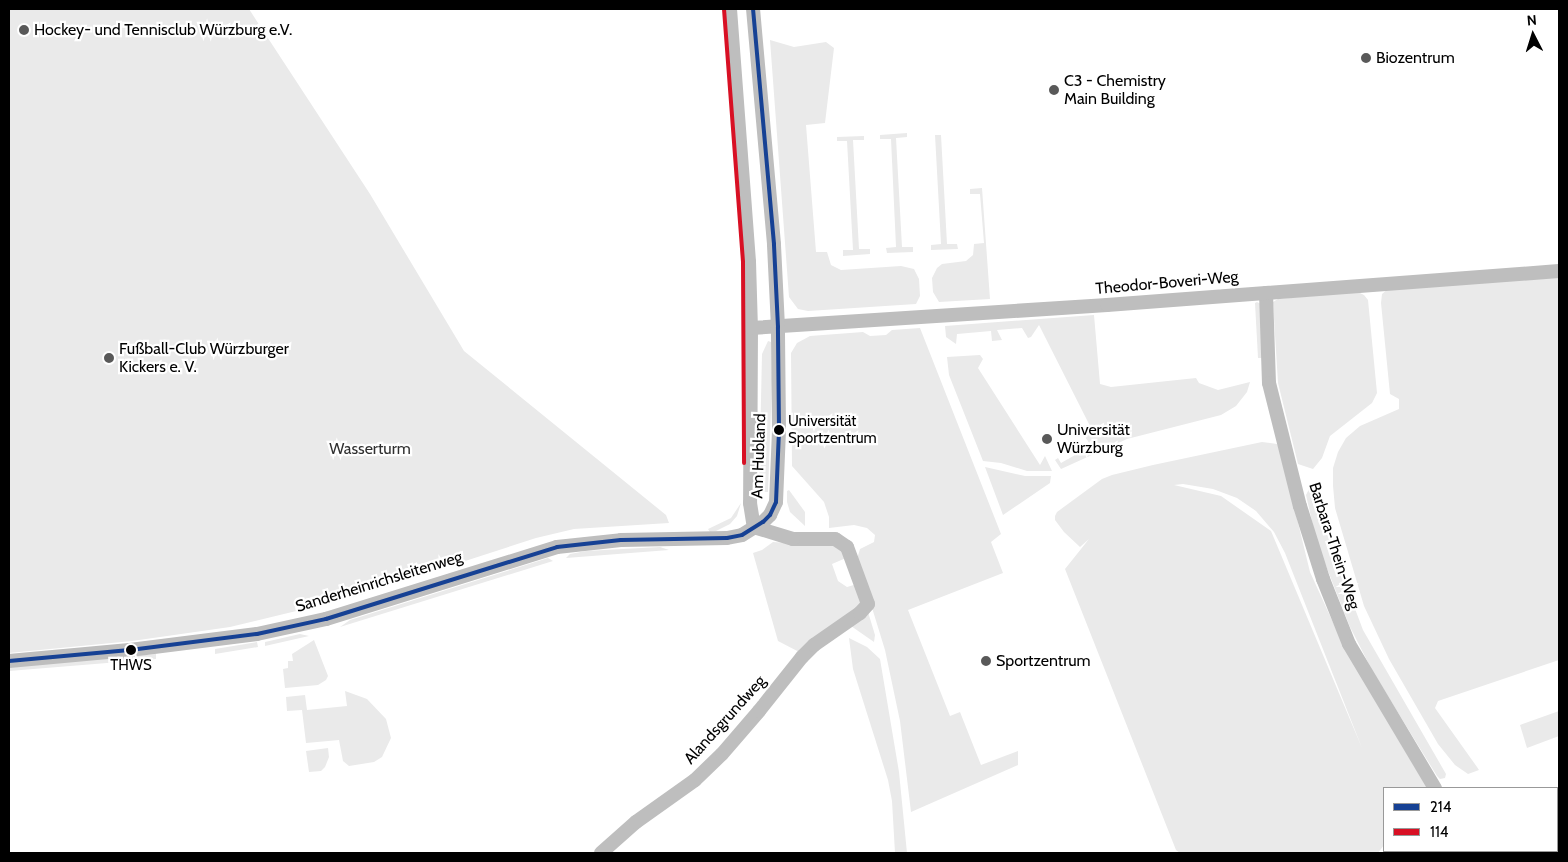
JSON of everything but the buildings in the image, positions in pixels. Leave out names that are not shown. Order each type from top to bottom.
[{"type":"street","name":"Am Hubland","points":[[730,9],[751,328],[750,503],[754,526],[770,515],[776,502],[779,430],[778,327],[774,244],[753,9]]},
{"type":"street","name":"Theodor-Boveri-Weg","points":[[751,328],[1559,271]]},
{"type":"street","name":"Barbara-Thein-Weg","points":[[1266,293],[1269,383],[1300,506],[1323,578],[1349,644],[1434,787]]},
{"type":"street","name":"Alandsgrundweg","points":[[601,853],[636,822],[695,780],[722,754],[760,711],[802,657],[814,645],[860,613],[868,604],[847,548],[835,539],[793,539],[754,526]]},
{"type":"street","name":"Sanderheinrichsleitenweg","points":[[9,661],[130,650],[257,634],[334,616],[557,547],[621,540],[727,538],[742,534],[754,526]]},
{"type":"green space","name":"Wasserturm","points":[[9,9],[249,9],[370,194],[464,351],[666,515],[669,523],[574,529],[536,538],[354,597],[230,627],[132,641],[9,653]]},
{"type":"green space","points":[[770,40],[794,47],[826,42],[834,48],[825,123],[806,125],[816,252],[827,252],[831,265],[841,270],[901,266],[914,269],[919,279],[920,296],[916,304],[808,311],[798,309],[789,297]]},
{"type":"green space","points":[[907,133],[907,137],[896,138],[902,247],[913,247],[913,252],[887,253],[886,248],[896,247],[891,139],[880,139],[880,135]]},
{"type":"green space","points":[[935,135],[941,135],[947,244],[957,244],[958,249],[931,250],[931,245],[941,244]]},
{"type":"green space","points":[[864,136],[864,140],[853,140],[859,249],[870,249],[870,254],[843,256],[843,250],[853,250],[847,141],[837,141],[837,137]]},
{"type":"green space","points":[[982,188],[990,299],[939,302],[933,292],[932,278],[937,268],[942,264],[966,261],[973,255],[974,244],[984,243],[980,194],[970,194],[970,189]]},
{"type":"green space","points":[[1559,277],[1559,660],[1438,701],[1435,708],[1479,770],[1468,774],[1455,765],[1438,744],[1389,659],[1364,606],[1335,508],[1333,468],[1338,452],[1346,438],[1360,426],[1399,409],[1399,399],[1390,394],[1381,303],[1382,294],[1388,289]]},
{"type":"green space","points":[[1358,292],[1368,300],[1377,393],[1372,403],[1330,436],[1322,458],[1313,469],[1298,464],[1278,383],[1273,302],[1278,299]]},
{"type":"green space","points":[[1255,303],[1261,304],[1263,358],[1258,358]]},
{"type":"green space","points":[[1094,315],[1100,384],[1111,387],[1196,378],[1199,383],[1218,390],[1250,382],[1247,392],[1236,406],[1221,415],[1127,439],[1061,469],[1055,460],[1058,458],[1061,463],[1091,446],[1082,432],[1091,428],[1039,325],[1031,337],[1028,338],[1022,328],[997,330],[1002,340],[992,341],[991,331],[957,334],[956,344],[946,337],[945,326]]},
{"type":"green space","points":[[920,328],[1001,534],[991,542],[1003,573],[908,610],[950,716],[960,712],[981,765],[1018,751],[1018,765],[911,812],[900,721],[885,650],[857,559],[860,549],[874,542],[875,535],[867,528],[854,525],[829,528],[829,517],[824,502],[792,466],[791,353],[797,343],[810,336],[863,332],[870,336],[886,335],[892,330]]},
{"type":"green space","points":[[768,341],[771,342],[772,381],[768,492],[759,492],[762,354]]},
{"type":"green space","points":[[980,355],[983,359],[978,368],[1040,465],[1045,456],[1052,471],[1027,471],[1001,463],[983,461],[949,375],[947,357]]},
{"type":"green space","points":[[1262,442],[1277,444],[1280,449],[1310,572],[1346,651],[1426,787],[1383,787],[1383,846],[1378,853],[1180,853],[1176,850],[1065,569],[1089,539],[1080,547],[1064,532],[1055,520],[1057,512],[1102,479],[1112,475]],"holes":[[[1183,484],[1213,489],[1237,498],[1256,511],[1274,532],[1285,553],[1362,748],[1271,531],[1221,496],[1174,485]]]},
{"type":"green space","points":[[985,467],[1025,476],[1051,476],[1050,483],[1003,515]]},
{"type":"green space","points":[[1312,488],[1322,500],[1340,569],[1363,630],[1446,774],[1445,778],[1440,779],[1437,776],[1373,672],[1350,627],[1317,543],[1306,495],[1309,489]]},
{"type":"green space","points":[[789,490],[805,512],[805,526],[790,512],[787,502],[787,491]]},
{"type":"green space","points":[[741,503],[737,516],[730,524],[710,532],[708,529],[731,518]]},
{"type":"green space","points":[[773,542],[836,546],[842,549],[846,558],[832,564],[838,581],[847,587],[857,584],[862,601],[858,609],[803,654],[778,641],[753,553],[762,550]]},
{"type":"green space","points":[[660,547],[669,550],[566,558],[570,554],[586,551]]},
{"type":"green space","points":[[548,558],[553,561],[340,627],[350,620]]},
{"type":"green space","points":[[868,612],[875,635],[874,642],[851,626]]},
{"type":"green space","points":[[300,634],[309,636],[265,646],[265,642]]},
{"type":"green space","points":[[849,638],[867,647],[880,659],[899,772],[907,853],[895,853],[892,801],[888,780],[853,669]]},
{"type":"green space","points":[[314,640],[328,676],[326,680],[318,685],[285,688],[283,669],[288,668],[288,661],[293,661],[292,654]]},
{"type":"green space","points":[[257,642],[258,647],[215,654],[215,649]]},
{"type":"green space","points":[[156,654],[156,659],[9,671],[9,667]]},
{"type":"green space","points":[[345,691],[367,699],[386,719],[391,738],[382,757],[374,762],[349,766],[343,761],[339,740],[306,743],[302,710],[287,711],[286,697],[305,695],[307,710],[347,706]]},
{"type":"green space","points":[[1559,711],[1559,736],[1527,748],[1520,725]]},
{"type":"green space","points":[[328,748],[329,757],[325,767],[321,771],[309,772],[306,751]]},
{"type":"green space","points":[[1460,852],[1461,853],[1384,853]]},
{"type":"transit line","name":"114","points":[[724,9],[743,262],[744,463]]},
{"type":"transit line","name":"214","points":[[9,661],[130,650],[257,634],[326,619],[557,547],[621,540],[727,538],[742,535],[763,522],[770,515],[776,502],[779,430],[778,327],[774,244],[753,9]]},
{"type":"place","name":"Hockey- und Tennisclub Würzburg e.V.","points":[[24,30]]},
{"type":"place","name":"Biozentrum","points":[[1366,58]]},
{"type":"place","name":"C3 - Chemistry Main Building","points":[[1054,90]]},
{"type":"place","name":"Fußball-Club Würzburger Kickers e. V.","points":[[109,358]]},
{"type":"place","name":"Universität Sportzentrum","points":[[779,430]]},
{"type":"place","name":"Universität Würzburg","points":[[1047,439]]},
{"type":"place","name":"THWS","points":[[131,650]]},
{"type":"place","name":"Sportzentrum","points":[[986,661]]}]
